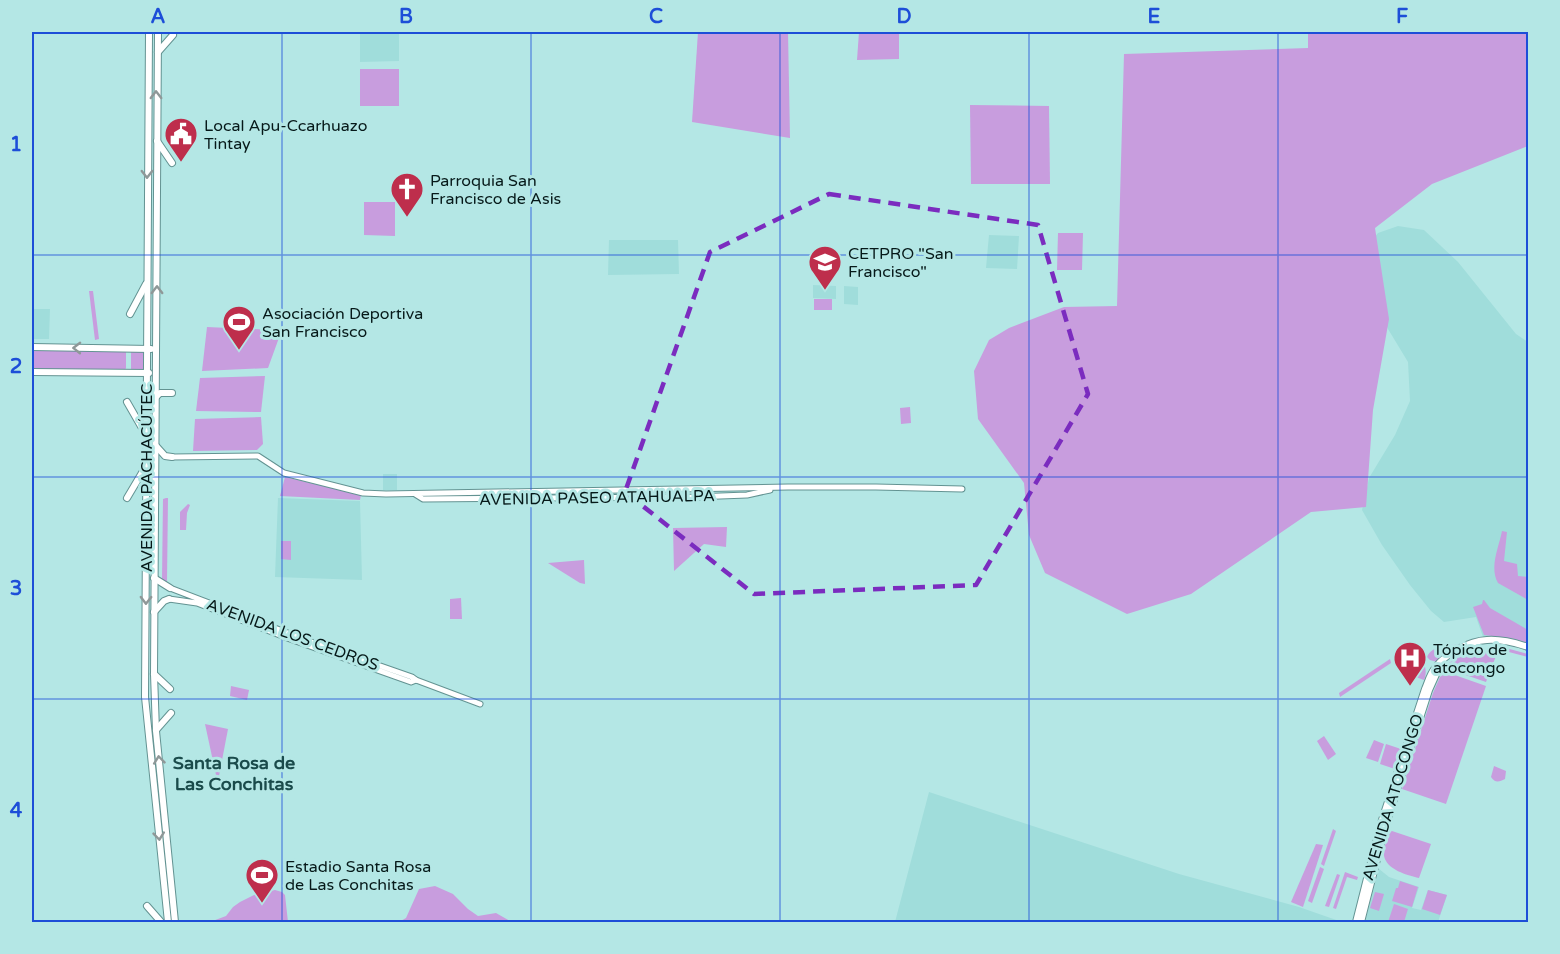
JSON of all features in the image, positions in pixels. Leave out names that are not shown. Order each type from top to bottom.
[{"type":"main road","name":"AVENIDA PACHACÚTEC","points":[[149,32],[145,697],[168,922]]},
{"type":"main road","name":"AVENIDA PACHACÚTEC","points":[[158,32],[154,674],[156,731],[175,922]]},
{"type":"main road","points":[[158,53],[173,35]]},
{"type":"main road","points":[[148,61],[153,58],[157,61]]},
{"type":"main road","points":[[148,121],[156,122]]},
{"type":"main road","points":[[156,141],[172,163]]},
{"type":"main road","points":[[130,314],[147,281]]},
{"type":"main road","points":[[32,347],[156,349]]},
{"type":"main road","points":[[32,372],[156,373]]},
{"type":"main road","points":[[156,397],[160,393],[172,393]]},
{"type":"main road","points":[[127,402],[147,436]]},
{"type":"main road","points":[[155,445],[165,456],[172,457]]},
{"type":"main road","points":[[127,498],[146,466]]},
{"type":"main road","points":[[154,578],[170,588]]},
{"type":"main road","points":[[154,612],[169,599]]},
{"type":"main road","points":[[145,630],[154,630]]},
{"type":"main road","name":"AVENIDA ATOCONGO","points":[[1359,921],[1388,802],[1432,672],[1451,653],[1477,642],[1493,640],[1512,642],[1528,649]]},
{"type":"main road","points":[[154,674],[170,688]]},
{"type":"main road","points":[[156,731],[171,713]]},
{"type":"main road","points":[[155,802],[163,802]]},
{"type":"main road","points":[[147,906],[161,922]]},
{"type":"street","name":"AVENIDA PASEO ATAHUALPA","points":[[172,457],[258,456],[285,473],[363,493],[415,494],[423,499],[693,497],[747,495],[780,488],[962,489]]},
{"type":"street","name":"AVENIDA LOS CEDROS","points":[[170,588],[306,640],[412,676],[416,680],[480,704]]},
{"type":"street","points":[[179,600],[180,592]]},
{"type":"street","name":"AVENIDA LOS CEDROS","points":[[169,599],[197,603],[411,682],[416,680]]},
{"type":"highlighted area","points":[[829,194],[1038,225],[1088,394],[976,585],[754,594],[625,492],[710,252]]},
{"type":"shaded area","points":[[360,32],[399,32],[399,61],[360,62]]},
{"type":"shaded area","points":[[698,32],[788,32],[790,138],[692,122]]},
{"type":"shaded area","points":[[859,32],[899,32],[899,59],[857,60]]},
{"type":"shaded area","points":[[1308,32],[1528,32],[1528,146],[1432,184],[1375,228],[1389,319],[1373,410],[1366,507],[1311,512],[1191,594],[1127,614],[1045,573],[1029,535],[1024,483],[978,419],[974,371],[989,340],[1009,328],[1064,307],[1117,306],[1124,54],[1308,48]]},
{"type":"shaded area","points":[[360,69],[399,69],[399,106],[360,106]]},
{"type":"shaded area","points":[[970,105],[1049,106],[1050,184],[971,184]]},
{"type":"shaded area","points":[[364,202],[395,202],[395,236],[364,235]]},
{"type":"shaded area","points":[[1398,226],[1424,230],[1458,262],[1516,334],[1528,342],[1528,646],[1483,637],[1476,617],[1444,622],[1431,611],[1410,585],[1382,545],[1362,510],[1369,478],[1395,435],[1410,401],[1408,362],[1388,329],[1375,294],[1366,248],[1378,233]]},
{"type":"shaded area","points":[[1058,233],[1083,233],[1082,270],[1057,270]]},
{"type":"shaded area","points":[[989,235],[1019,236],[1017,269],[986,268]]},
{"type":"shaded area","points":[[609,240],[678,240],[679,274],[608,275]]},
{"type":"shaded area","name":"CETPRO \"San Francisco\"","points":[[813,285],[836,286],[836,299],[813,298]]},
{"type":"shaded area","points":[[844,286],[858,287],[858,305],[844,304]]},
{"type":"shaded area","points":[[89,291],[93,291],[99,339],[95,340]]},
{"type":"shaded area","points":[[814,299],[832,299],[832,310],[814,310]]},
{"type":"shaded area","points":[[32,309],[50,309],[49,339],[32,339]]},
{"type":"shaded area","name":"Asociación Deportiva San Francisco","points":[[207,327],[276,330],[280,335],[268,368],[202,371]]},
{"type":"shaded area","points":[[32,349],[124,350],[126,368],[125,370],[32,370]]},
{"type":"shaded area","points":[[131,350],[143,350],[143,371],[131,371]]},
{"type":"shaded area","name":"Asociación Deportiva San Francisco","points":[[265,376],[261,412],[196,411],[200,378]]},
{"type":"shaded area","points":[[910,407],[911,423],[901,424],[900,408]]},
{"type":"shaded area","points":[[261,417],[263,444],[257,450],[193,451],[195,419]]},
{"type":"shaded area","points":[[383,474],[397,474],[397,490],[383,490]]},
{"type":"shaded area","points":[[285,477],[361,495],[360,500],[280,496]]},
{"type":"shaded area","points":[[168,498],[167,582],[162,580],[163,499]]},
{"type":"shaded area","points":[[278,498],[360,501],[362,580],[275,577]]},
{"type":"shaded area","points":[[188,504],[190,505],[186,530],[180,530],[180,512]]},
{"type":"shaded area","points":[[727,527],[726,547],[704,544],[674,571],[673,528]]},
{"type":"shaded area","points":[[1502,531],[1507,532],[1504,561],[1517,564],[1518,576],[1528,577],[1528,600],[1498,583],[1495,577],[1495,557]]},
{"type":"shaded area","points":[[281,541],[291,541],[291,560],[281,559]]},
{"type":"shaded area","points":[[584,560],[585,584],[548,563]]},
{"type":"shaded area","points":[[461,598],[462,619],[450,619],[450,599]]},
{"type":"shaded area","points":[[1483,600],[1490,608],[1528,630],[1528,643],[1484,635],[1473,607],[1482,604]]},
{"type":"shaded area","points":[[1467,643],[1437,662],[1427,657],[1439,647]]},
{"type":"shaded area","points":[[1488,647],[1506,648],[1528,654],[1528,657],[1505,651],[1490,652]]},
{"type":"shaded area","points":[[1479,648],[1496,656],[1486,682],[1448,669],[1447,665],[1454,660]]},
{"type":"shaded area","points":[[1390,659],[1391,663],[1340,697],[1339,693]]},
{"type":"shaded area","points":[[1421,659],[1426,669],[1424,680],[1413,676]]},
{"type":"shaded area","points":[[1449,673],[1486,686],[1446,804],[1402,789],[1433,693],[1440,677]]},
{"type":"shaded area","points":[[231,686],[249,690],[247,700],[230,696]]},
{"type":"shaded area","points":[[205,724],[228,729],[219,776],[216,775]]},
{"type":"shaded area","points":[[1324,736],[1336,754],[1328,760],[1317,741]]},
{"type":"shaded area","points":[[1374,740],[1384,744],[1378,762],[1366,758]]},
{"type":"shaded area","points":[[1386,744],[1401,749],[1395,769],[1380,764]]},
{"type":"shaded area","points":[[1494,766],[1506,771],[1505,779],[1497,781],[1491,777]]},
{"type":"shaded area","points":[[183,782],[199,783],[199,793],[184,792]]},
{"type":"shaded area","points":[[929,792],[1179,874],[1299,907],[1342,922],[895,922]]},
{"type":"shaded area","points":[[1333,829],[1336,831],[1324,866],[1321,864]]},
{"type":"shaded area","points":[[1392,831],[1431,844],[1419,878],[1398,871],[1386,861],[1385,847],[1389,833]]},
{"type":"shaded area","points":[[1316,844],[1323,845],[1303,907],[1291,902]]},
{"type":"shaded area","points":[[1320,867],[1324,869],[1312,903],[1308,901]]},
{"type":"shaded area","points":[[1379,869],[1389,877],[1419,887],[1412,908],[1421,910],[1428,890],[1447,895],[1438,922],[1365,922]]},
{"type":"shaded area","points":[[1345,872],[1358,877],[1357,880],[1347,877],[1336,909],[1333,908]]},
{"type":"shaded area","points":[[1337,874],[1340,875],[1329,907],[1325,906]]},
{"type":"shaded area","points":[[1400,881],[1418,887],[1412,907],[1392,901]]},
{"type":"shaded area","points":[[435,886],[453,894],[478,916],[496,913],[512,922],[399,922],[406,918],[419,889]]},
{"type":"shaded area","name":"Estadio Santa Rosa de Las Conchitas","points":[[275,890],[285,895],[288,922],[210,922],[226,916],[233,907],[254,895]]},
{"type":"shaded area","points":[[1428,890],[1447,895],[1440,915],[1422,909]]},
{"type":"shaded area","points":[[1375,892],[1384,894],[1379,911],[1370,908]]},
{"type":"shaded area","points":[[1394,904],[1408,909],[1404,922],[1388,922]]},
{"type":"place","name":"Local Apu-Ccarhuazo Tintay","points":[[181,163]]},
{"type":"place","name":"Parroquia San Francisco de Asis","points":[[407,218]]},
{"type":"place","name":"CETPRO \"San Francisco\"","points":[[825,291]]},
{"type":"place","name":"Asociación Deportiva San Francisco","points":[[239,351]]},
{"type":"place","name":"Tópico de atocongo","points":[[1410,687]]},
{"type":"place","name":"Estadio Santa Rosa de Las Conchitas","points":[[262,904]]},
{"type":"district","name":"Santa Rosa de Las Conchitas","points":[[234,774]]}]
